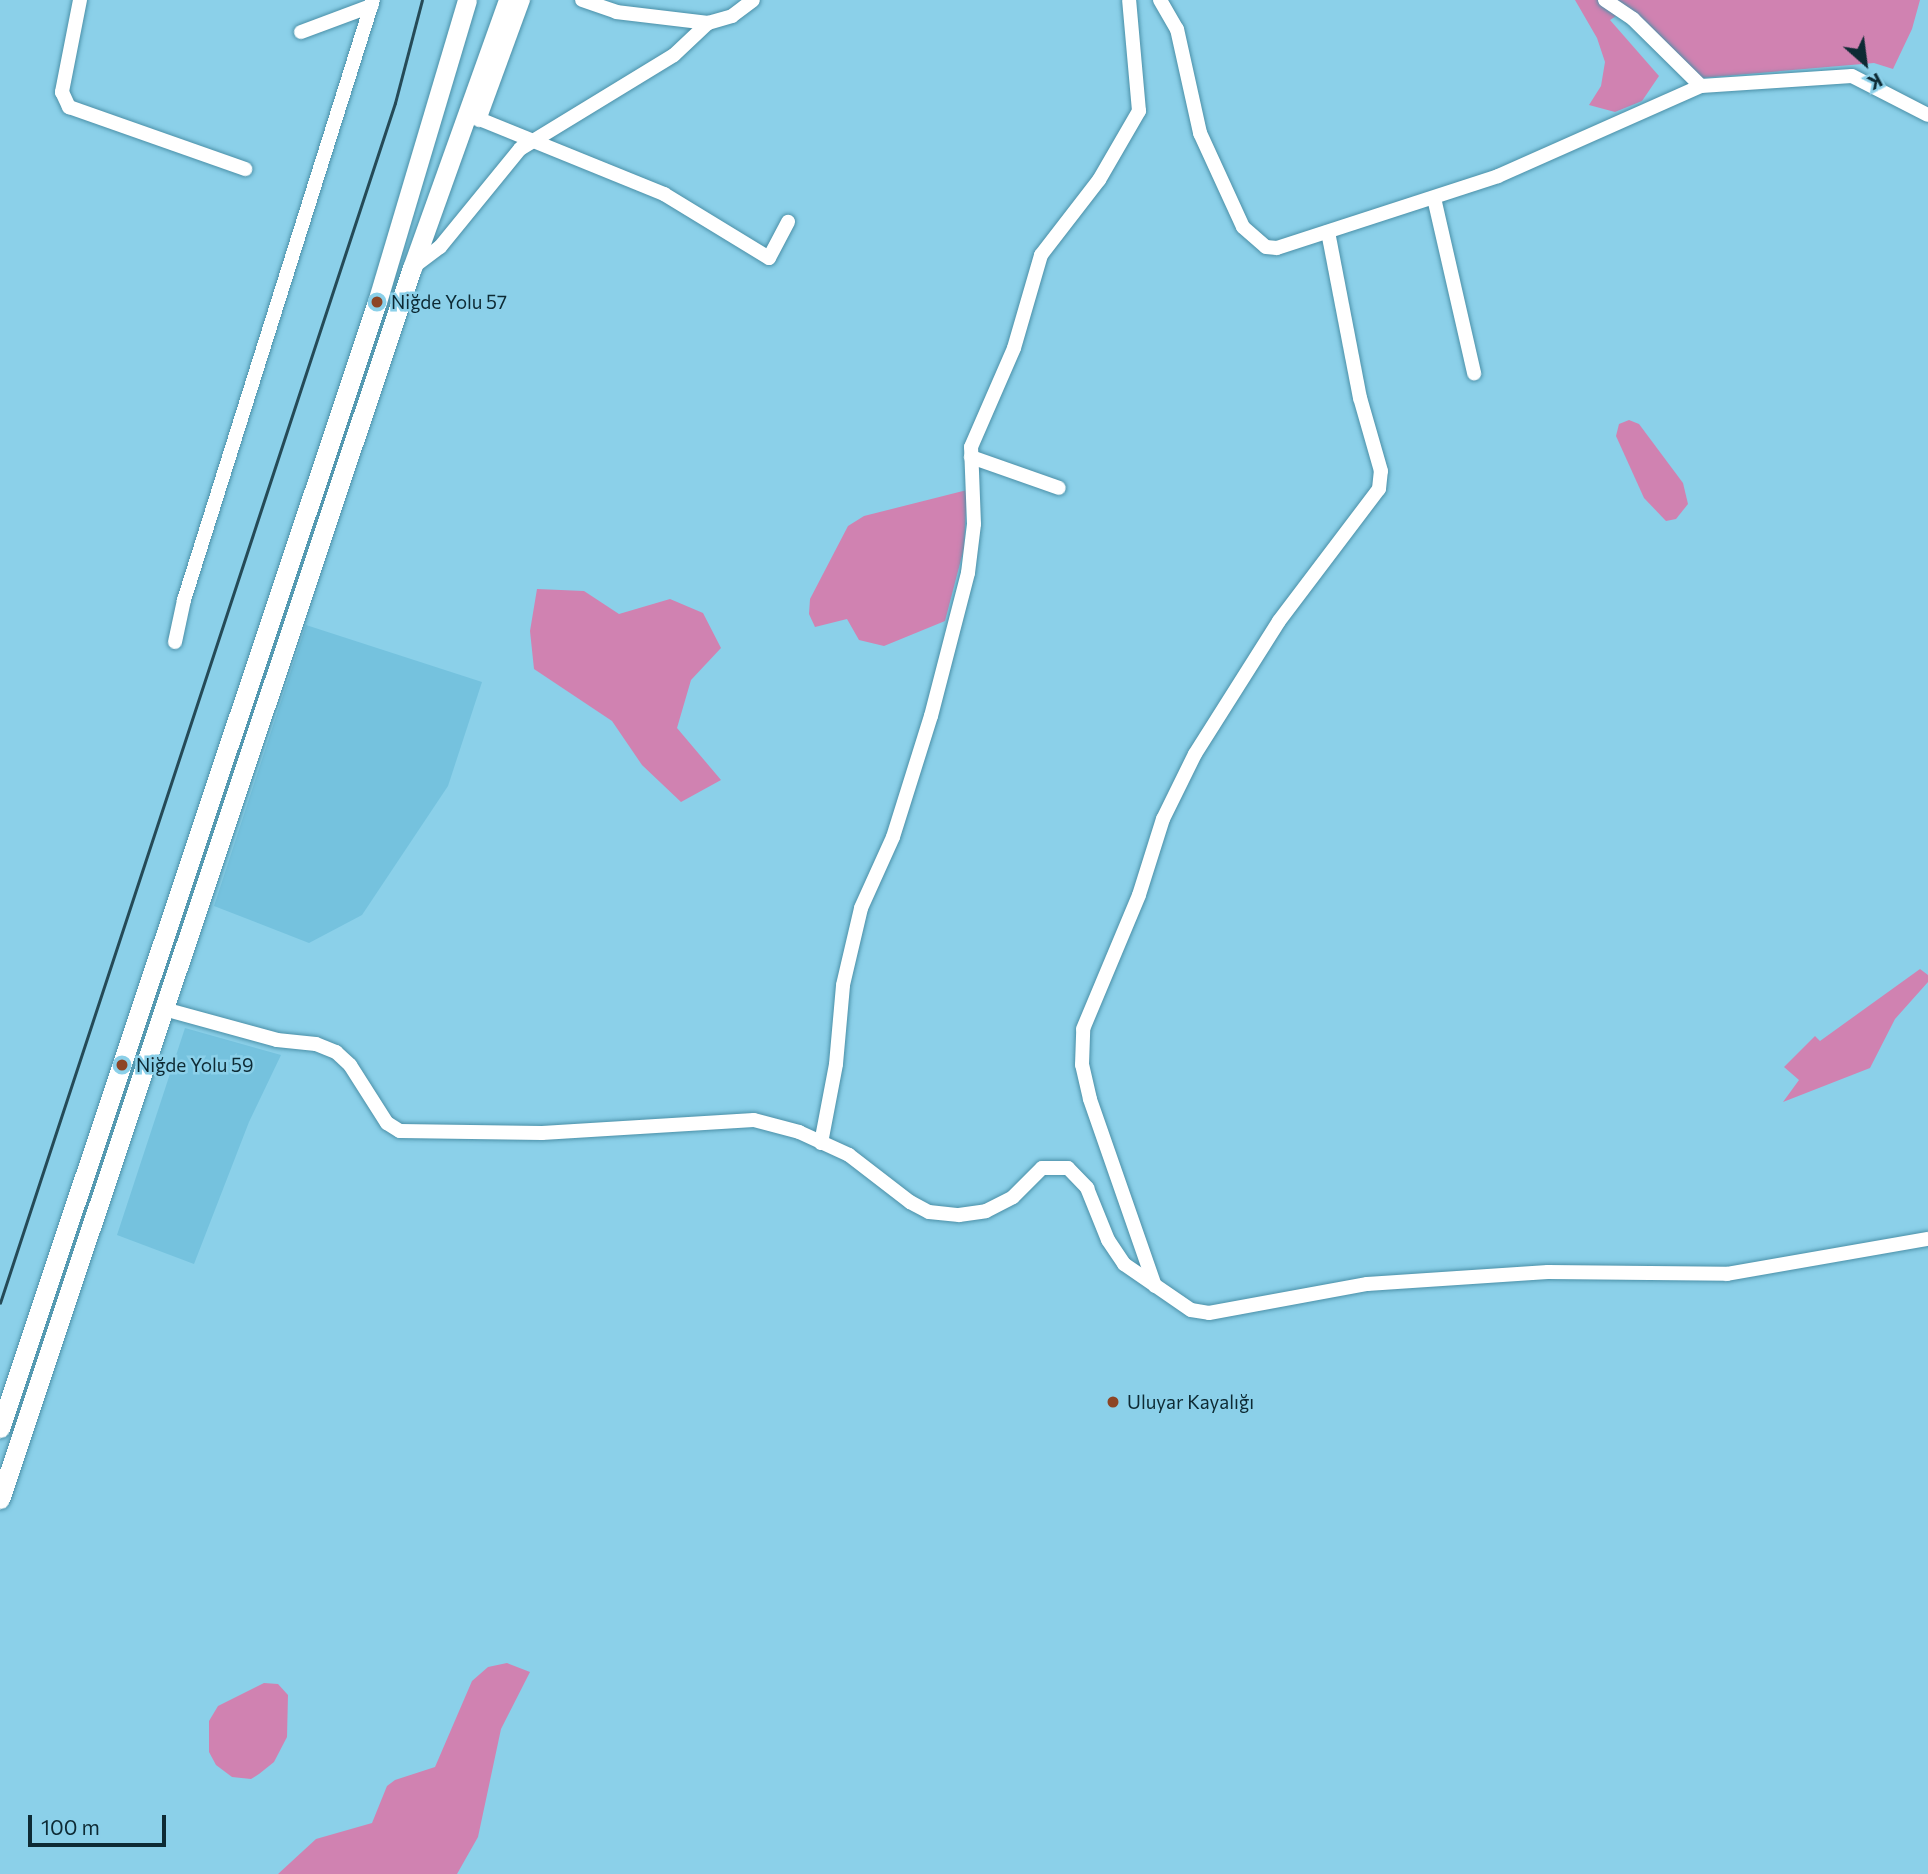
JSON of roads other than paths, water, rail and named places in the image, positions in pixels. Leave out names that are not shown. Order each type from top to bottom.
[{"type":"highway","points":[[0,1428],[377,302],[467,0]]},
{"type":"highway","points":[[0,1500],[412,268],[473,117],[508,0]]},
{"type":"street","points":[[79,0],[62,92],[68,107],[245,169]]},
{"type":"street","points":[[523,0],[473,117],[535,139],[664,194],[769,258],[788,222]]},
{"type":"street","points":[[582,0],[708,23],[732,16],[753,0]]},
{"type":"street","points":[[821,1143],[836,1064],[844,985],[860,908],[893,837],[931,716],[968,573],[974,524],[971,447],[1013,348],[1041,255],[1099,180],[1139,111],[1129,0]]},
{"type":"street","points":[[1160,0],[1177,29],[1200,133],[1248,236],[1277,248],[1498,176],[1701,86],[1852,76],[1928,115]]},
{"type":"street","points":[[1605,0],[1633,19],[1701,86]]},
{"type":"street","points":[[301,32],[372,3]]},
{"type":"street","points":[[175,642],[372,3]]},
{"type":"street","points":[[412,268],[440,247],[497,173],[535,139],[674,55],[708,23]]},
{"type":"street","points":[[1434,198],[1474,373]]},
{"type":"street","points":[[1155,1286],[1090,1099],[1082,1065],[1083,1029],[1139,895],[1163,818],[1195,754],[1279,621],[1379,489],[1381,471],[1360,398],[1328,232]]},
{"type":"street","points":[[971,457],[1059,488]]},
{"type":"street","points":[[164,1009],[277,1040],[316,1044],[336,1052],[350,1065],[387,1124],[400,1131],[542,1133],[754,1120],[849,1155],[909,1202],[929,1212],[959,1215],[986,1211],[1013,1197],[1042,1168],[1068,1168],[1087,1188],[1108,1240],[1124,1264],[1191,1310],[1209,1313],[1380,1283],[1548,1272],[1727,1274],[1928,1240]]},
{"type":"railway","points":[[0,1303],[395,103],[422,0]]},
{"type":"place","name":"Niğde Yolu 57","points":[[377,302]]},
{"type":"place","name":"Niğde Yolu 59","points":[[122,1065]]},
{"type":"place","name":"Uluyar Kayalığı","points":[[1113,1402]]}]
